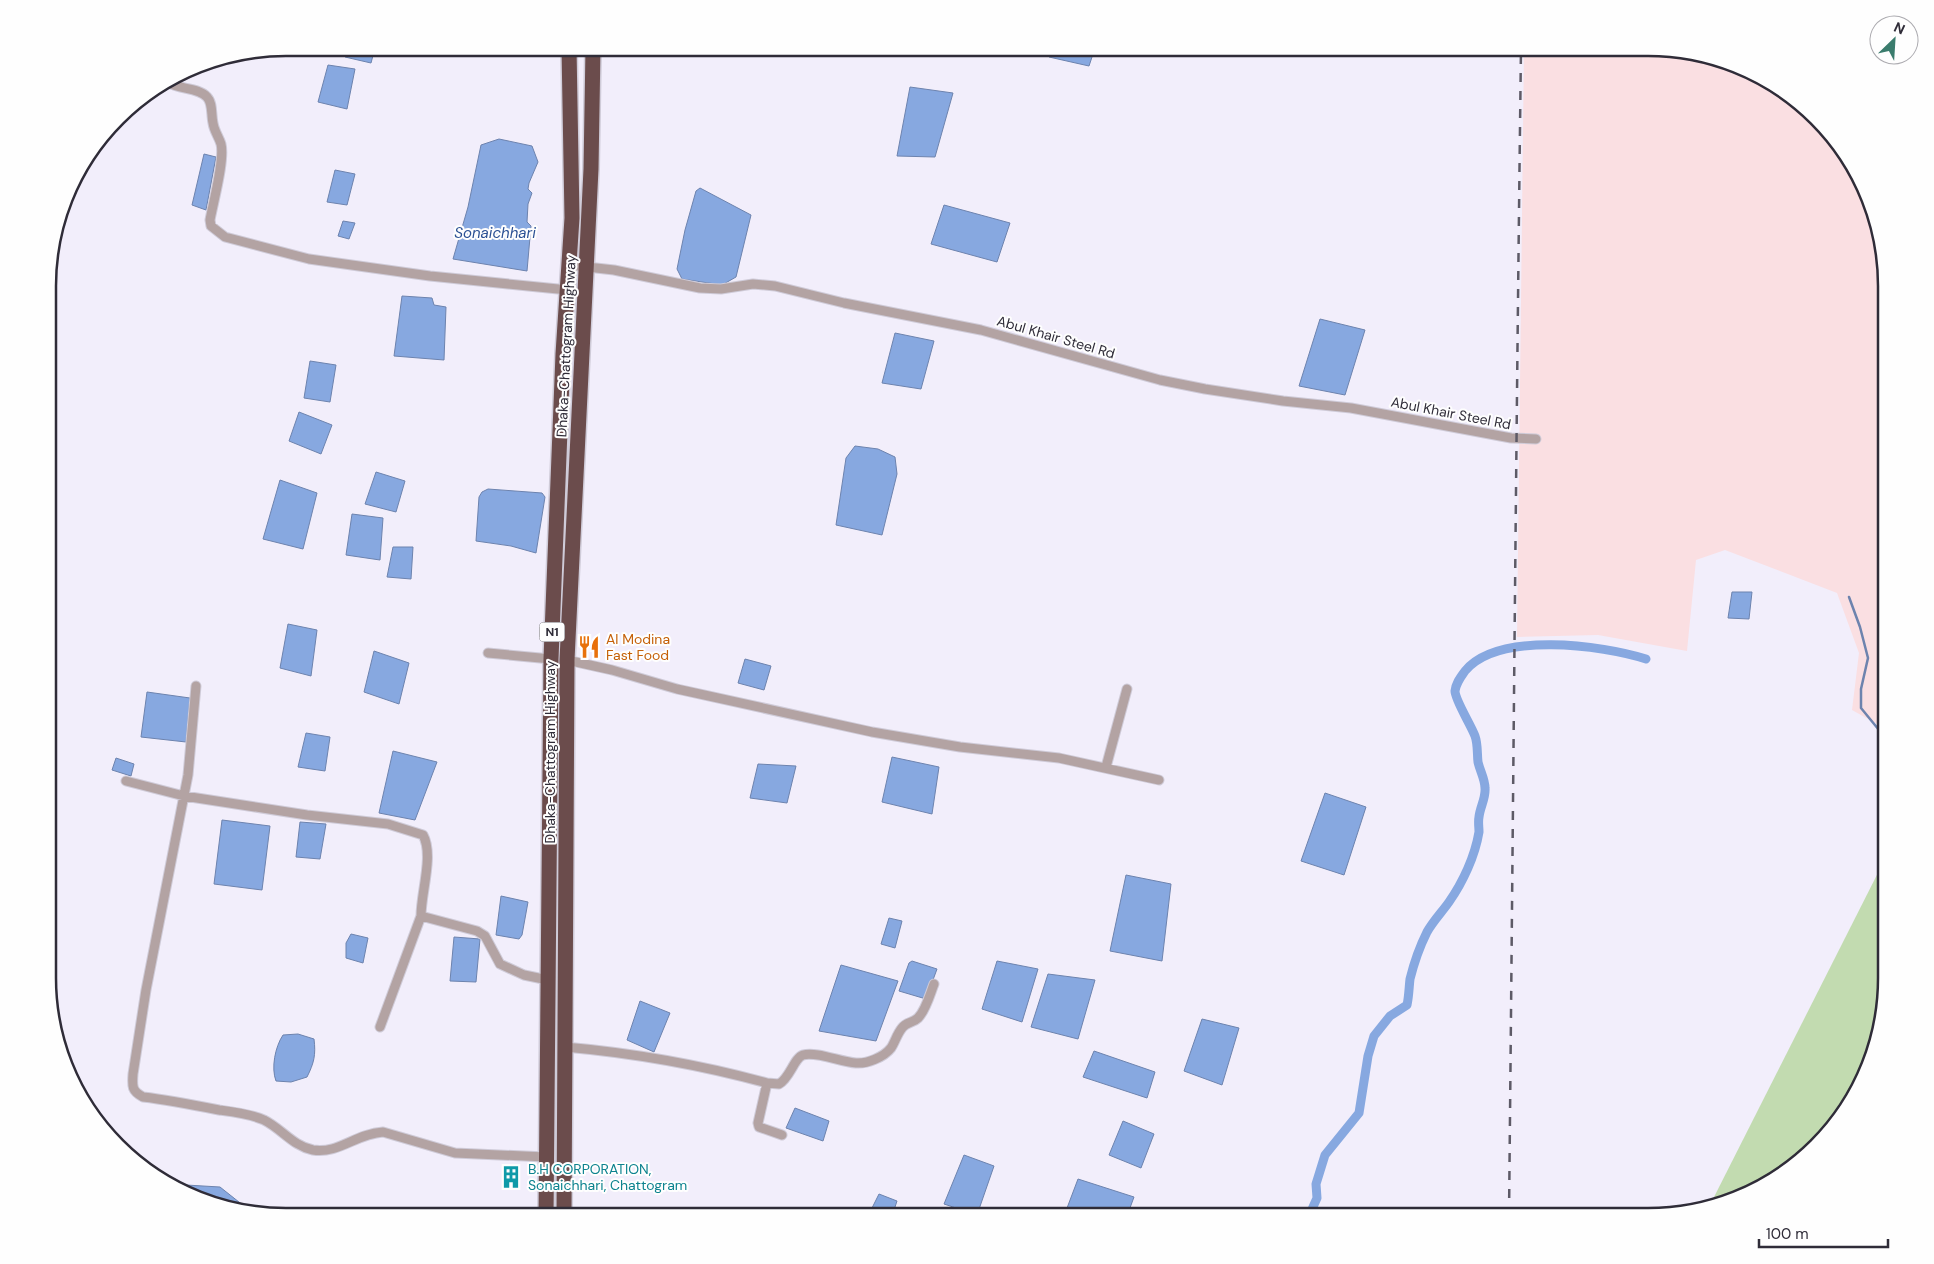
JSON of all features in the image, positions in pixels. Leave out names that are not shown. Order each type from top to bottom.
[{"type":"highway","name":"Dhaka-Chattogram Highway","points":[[546,1208],[551,660],[562,372],[572,218],[569,56]]},
{"type":"highway","name":"Dhaka-Chattogram Highway","points":[[564,1208],[567,660],[592,150],[593,56]]},
{"type":"highway","points":[[571,151],[592,150]]},
{"type":"street","points":[[173,86],[202,93],[211,104],[213,125],[221,145],[221,158],[210,220],[211,226],[225,237],[309,260],[430,276],[568,290]]},
{"type":"street","name":"Abul Khair Steel Rd","points":[[569,266],[586,266],[700,288],[721,289],[753,284],[775,286],[844,303],[982,330],[1160,380],[1204,389],[1283,401],[1351,408],[1511,438],[1536,439]]},
{"type":"street","points":[[488,653],[551,660]]},
{"type":"street","points":[[567,660],[612,670],[677,689],[872,732],[960,747],[1059,758],[1160,780]]},
{"type":"street","points":[[196,686],[189,766],[146,990],[133,1074],[132,1087],[135,1093],[143,1097],[242,1114],[264,1120],[295,1143],[312,1150],[332,1150],[356,1138],[371,1133],[383,1132],[455,1152],[546,1156]]},
{"type":"street","points":[[1106,767],[1127,689]]},
{"type":"street","points":[[126,781],[184,796],[307,815],[388,824],[422,834],[426,841],[428,852],[421,916],[380,1027]]},
{"type":"street","points":[[421,916],[477,931],[485,936],[500,964],[524,976],[548,980]]},
{"type":"street","points":[[564,1047],[654,1058],[779,1084],[784,1082],[799,1057],[803,1055],[820,1056],[857,1063],[880,1056],[890,1049],[903,1027],[920,1016],[934,984]]},
{"type":"street","points":[[767,1083],[758,1123],[759,1127],[782,1135]]},
{"type":"shaded area","points":[[1524,56],[1647,56],[1678,58],[1721,68],[1763,87],[1775,95],[1799,113],[1821,135],[1847,171],[1860,198],[1870,227],[1876,256],[1878,287],[1878,725],[1852,710],[1859,653],[1837,593],[1725,550],[1696,560],[1687,651],[1598,635],[1517,637]]},
{"type":"green space","points":[[1878,873],[1878,977],[1876,1008],[1866,1051],[1847,1093],[1821,1129],[1788,1160],[1763,1177],[1713,1198]]},
{"type":"water","points":[[345,56],[373,56],[371,63]]},
{"type":"water","points":[[1049,56],[1092,56],[1089,66]]},
{"type":"water","points":[[328,65],[355,69],[347,109],[318,102]]},
{"type":"water","points":[[910,87],[953,93],[935,157],[897,156]]},
{"type":"water","name":"Sonaichhari","points":[[499,139],[532,146],[538,162],[528,189],[532,193],[528,204],[527,222],[531,226],[527,271],[453,259],[468,207],[481,145]]},
{"type":"water","points":[[204,154],[216,157],[206,210],[192,205]]},
{"type":"water","points":[[335,170],[355,174],[347,205],[327,202]]},
{"type":"water","points":[[700,188],[751,215],[736,277],[722,285],[682,279],[677,269],[696,191]]},
{"type":"water","points":[[944,205],[1010,223],[997,262],[931,244]]},
{"type":"water","points":[[343,221],[355,223],[349,239],[338,236]]},
{"type":"water","points":[[402,296],[432,298],[434,305],[446,307],[444,360],[394,356]]},
{"type":"water","points":[[1320,319],[1365,330],[1345,395],[1299,386]]},
{"type":"water","points":[[895,333],[934,341],[921,389],[882,383]]},
{"type":"water","points":[[310,361],[336,365],[330,402],[304,398]]},
{"type":"water","points":[[299,412],[332,425],[321,454],[289,441]]},
{"type":"water","points":[[855,446],[878,449],[895,457],[897,474],[882,535],[836,525],[846,458]]},
{"type":"water","points":[[376,472],[405,481],[396,512],[365,504]]},
{"type":"water","points":[[280,480],[317,493],[303,549],[263,539]]},
{"type":"water","points":[[488,489],[542,493],[545,497],[536,553],[511,546],[476,541],[479,497],[482,492]]},
{"type":"water","points":[[352,514],[383,518],[380,560],[346,555]]},
{"type":"water","points":[[393,547],[413,547],[411,579],[387,577]]},
{"type":"water","points":[[1732,592],[1752,592],[1749,619],[1728,618]]},
{"type":"water","points":[[288,624],[317,630],[311,676],[280,668]]},
{"type":"water","points":[[374,651],[409,663],[399,704],[364,692]]},
{"type":"water","points":[[745,659],[771,666],[764,690],[738,683]]},
{"type":"water","points":[[147,692],[190,698],[186,742],[141,737]]},
{"type":"water","points":[[306,733],[330,737],[325,771],[298,767]]},
{"type":"water","points":[[393,751],[437,762],[415,820],[379,813]]},
{"type":"water","points":[[892,757],[939,767],[932,814],[882,802]]},
{"type":"water","points":[[116,758],[134,764],[131,776],[112,770]]},
{"type":"water","points":[[758,764],[796,766],[787,803],[750,798]]},
{"type":"water","points":[[1325,793],[1366,807],[1344,875],[1301,861]]},
{"type":"water","points":[[222,820],[270,826],[262,890],[214,884]]},
{"type":"water","points":[[300,822],[326,824],[320,859],[296,857]]},
{"type":"water","points":[[1126,875],[1171,884],[1162,961],[1110,951]]},
{"type":"water","points":[[501,896],[528,902],[522,935],[519,939],[496,935]]},
{"type":"water","points":[[889,918],[902,921],[895,948],[881,944]]},
{"type":"water","points":[[351,934],[368,938],[363,963],[346,958],[346,943]]},
{"type":"water","points":[[454,937],[480,939],[476,982],[450,981]]},
{"type":"water","points":[[912,961],[937,969],[926,999],[899,991],[909,963]]},
{"type":"water","points":[[997,961],[1038,969],[1022,1022],[982,1009]]},
{"type":"water","points":[[841,965],[898,981],[876,1041],[819,1031]]},
{"type":"water","points":[[1048,974],[1095,980],[1078,1039],[1031,1027]]},
{"type":"water","points":[[640,1001],[670,1013],[654,1052],[627,1040]]},
{"type":"water","points":[[1202,1019],[1239,1028],[1222,1085],[1184,1071]]},
{"type":"water","points":[[298,1034],[314,1039],[315,1054],[307,1077],[291,1082],[276,1081],[274,1064],[280,1040],[283,1035]]},
{"type":"water","points":[[1094,1051],[1155,1072],[1147,1098],[1083,1077]]},
{"type":"water","points":[[795,1108],[829,1121],[823,1141],[786,1128]]},
{"type":"water","points":[[1123,1121],[1154,1134],[1141,1168],[1109,1155]]},
{"type":"water","points":[[964,1155],[994,1166],[979,1208],[956,1208],[944,1204]]},
{"type":"water","points":[[1078,1179],[1134,1197],[1130,1208],[1067,1208]]},
{"type":"water","points":[[187,1185],[220,1187],[240,1203],[213,1196]]},
{"type":"water","points":[[879,1194],[897,1201],[895,1208],[872,1208]]},
{"type":"waterway","points":[[1849,597],[1860,627],[1868,658],[1861,689],[1861,708],[1878,729]]},
{"type":"waterway","points":[[1313,1208],[1317,1198],[1316,1184],[1325,1155],[1359,1113],[1368,1056],[1374,1036],[1390,1016],[1407,1005],[1410,979],[1422,943],[1429,928],[1459,886],[1475,850],[1479,832],[1480,813],[1485,795],[1485,785],[1478,762],[1475,736],[1460,706],[1455,691],[1460,678],[1480,658],[1501,650],[1525,646],[1578,646],[1604,649],[1646,659]]},
{"type":"railway","points":[[1509,1208],[1521,56]]},
{"type":"place","name":"Al Modina Fast Food","points":[[589,647]]},
{"type":"place","name":"B.H CORPORATION, Sonaichhari, Chattogram","points":[[511,1177]]}]
